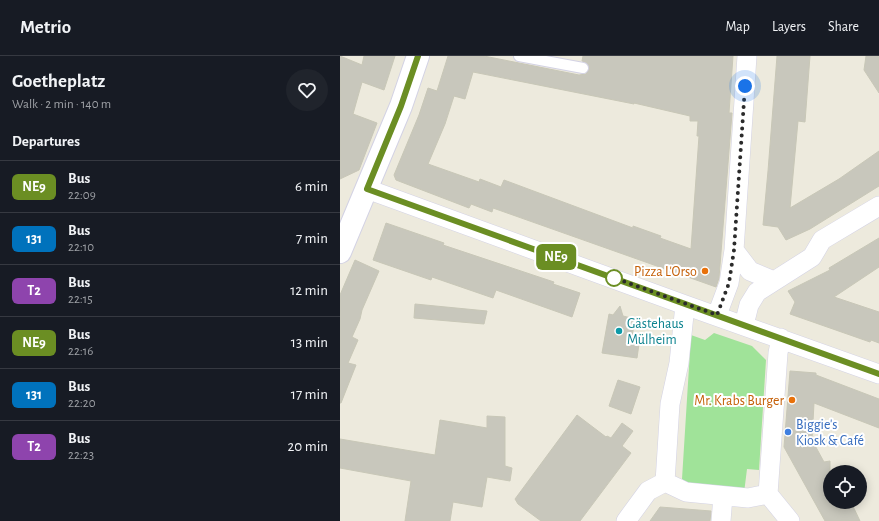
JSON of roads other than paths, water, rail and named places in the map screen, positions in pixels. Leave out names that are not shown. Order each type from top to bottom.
[{"type":"street","points":[[340,252],[401,106],[418,56]]},
{"type":"street","points":[[717,315],[729,283],[734,250],[747,56]]},
{"type":"street","points":[[367,189],[879,374]]},
{"type":"street","points":[[744,325],[749,305],[757,292],[812,257],[822,240],[879,206]]},
{"type":"street","points":[[734,250],[750,271],[774,281]]},
{"type":"street","points":[[665,482],[670,404],[679,363],[685,304]]},
{"type":"street","points":[[781,338],[778,353],[768,494],[790,521]]},
{"type":"street","points":[[665,482],[686,492],[748,498],[768,494]]},
{"type":"street","points":[[626,521],[648,491],[665,482]]},
{"type":"street","points":[[721,521],[723,496]]},
{"type":"lane","points":[[519,56],[583,68]]},
{"type":"place","name":"Pizza L'Orso","points":[[705,271]]},
{"type":"place","name":"Gästehaus Mülheim","points":[[619,331]]},
{"type":"place","name":"Mr. Krabs Burger","points":[[792,400]]},
{"type":"place","name":"Biggie's Kiosk & Café","points":[[788,432]]}]
